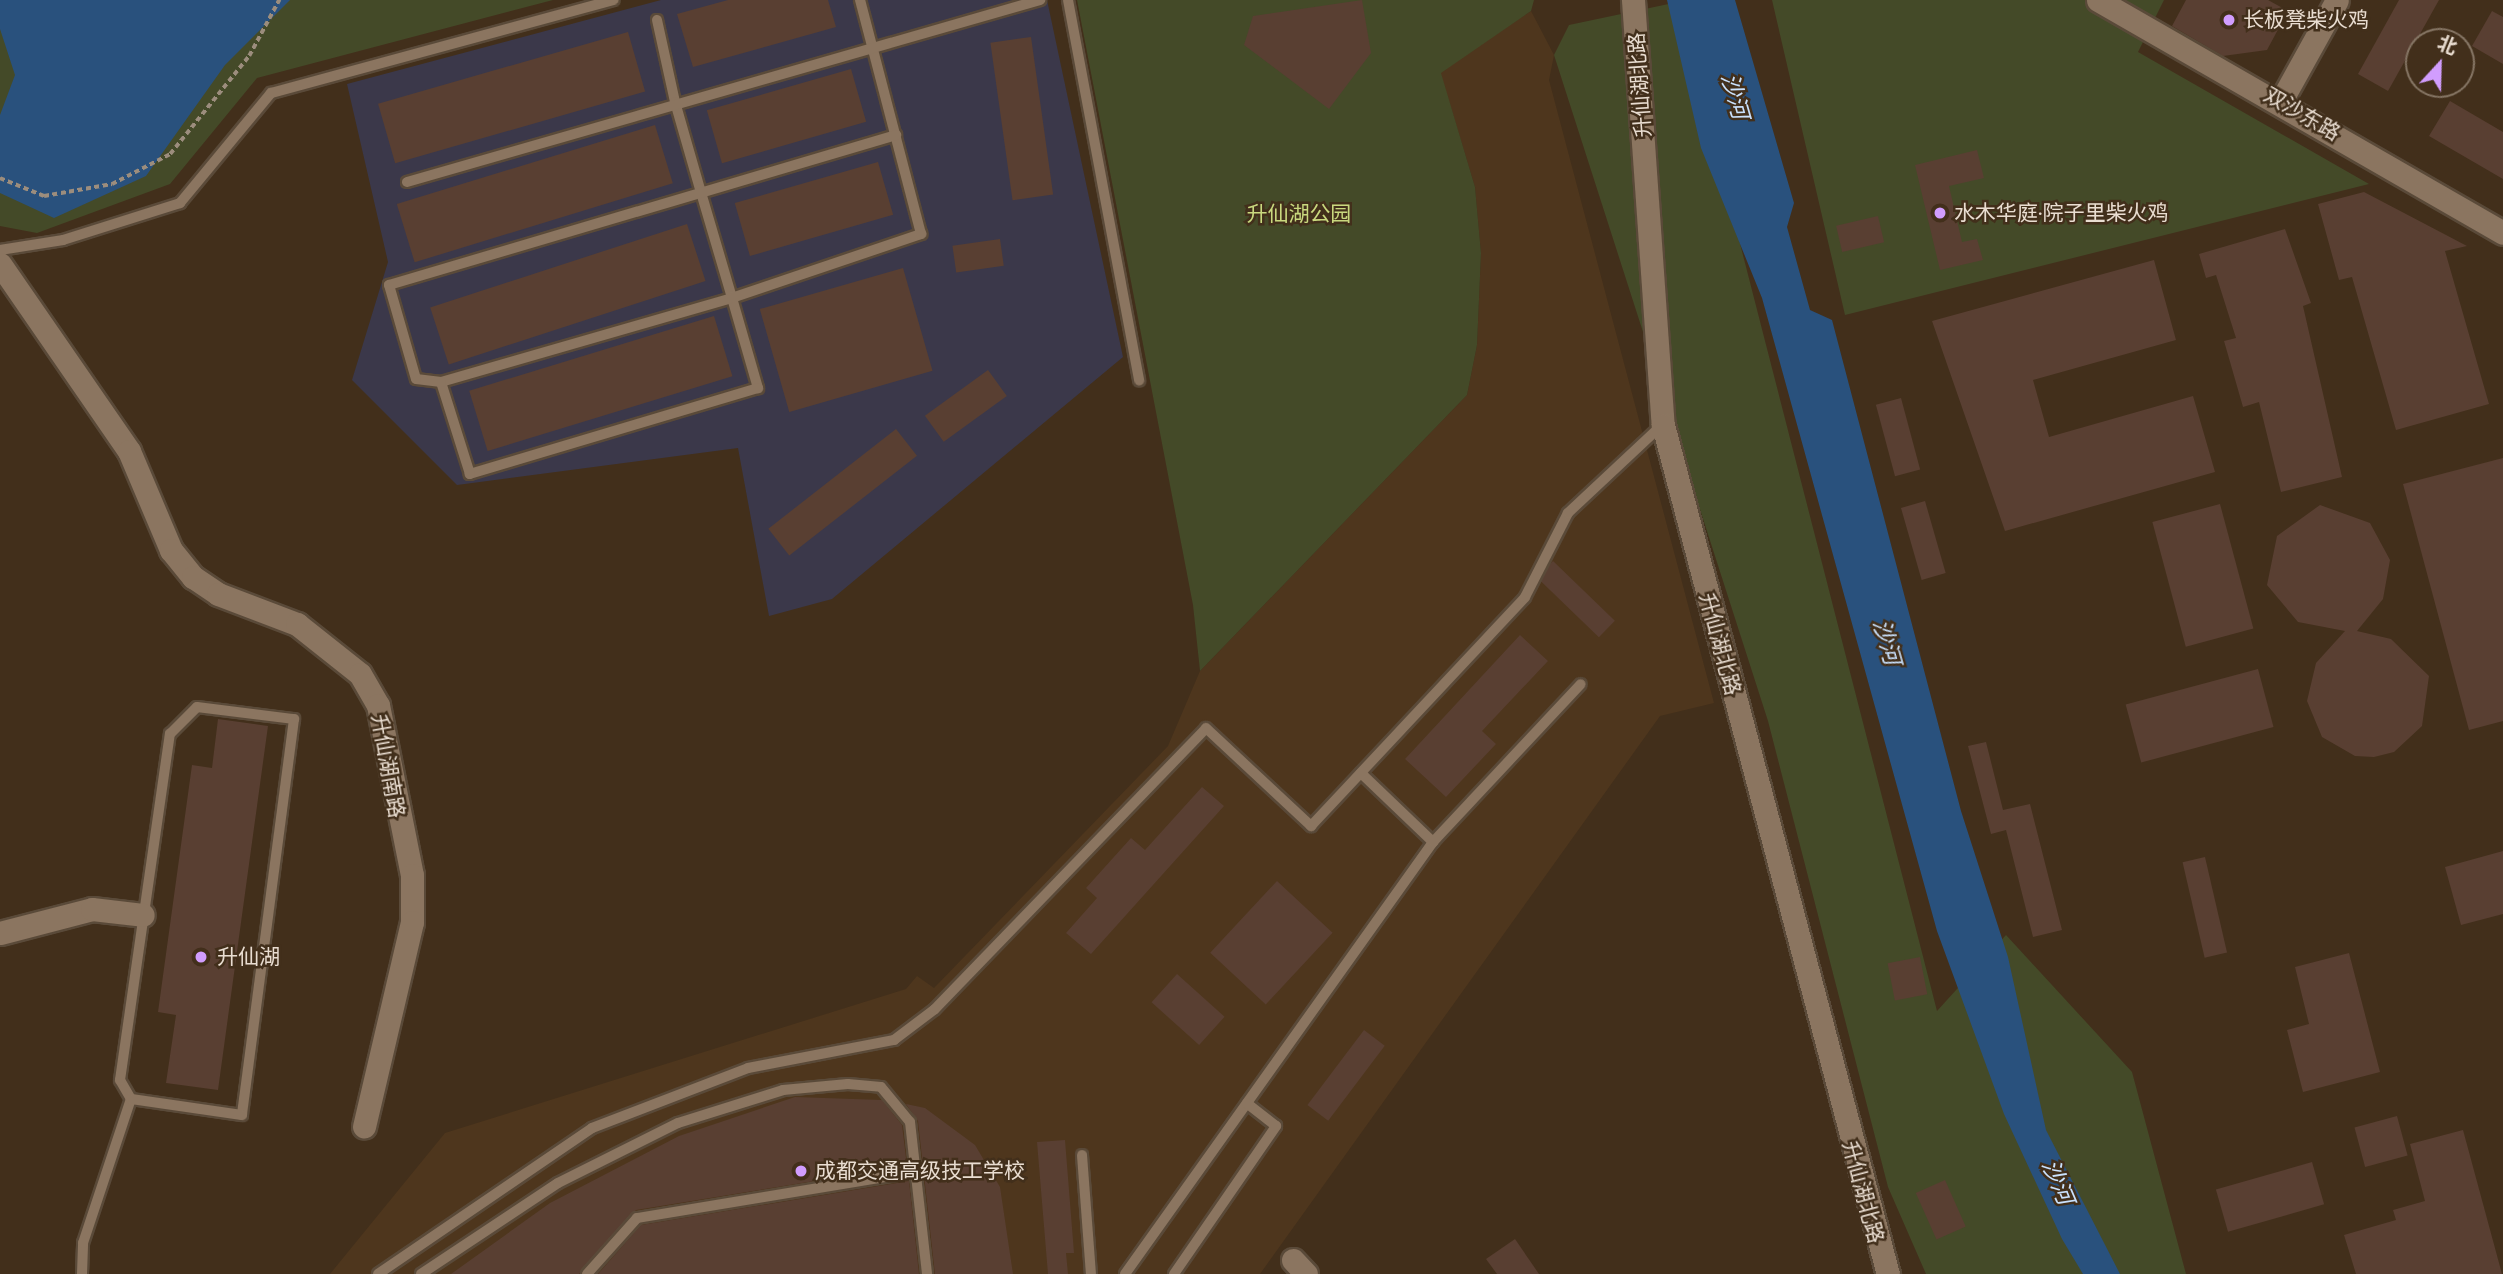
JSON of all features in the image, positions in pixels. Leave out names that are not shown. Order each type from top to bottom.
[{"type":"street","name":"升仙湖北路","points":[[1633,0],[1663,425],[1888,1274]]},
{"type":"street","name":"双沙东路","points":[[2098,0],[2281,101],[2503,233]]},
{"type":"street","points":[[2281,101],[2337,0]]},
{"type":"street","name":"升仙湖南路","points":[[0,264],[129,451],[171,550],[193,577],[218,594],[298,624],[360,674],[378,705],[412,875],[412,922],[364,1126]]},
{"type":"street","points":[[0,933],[92,909],[144,915]]},
{"type":"lane","points":[[0,250],[63,240],[180,202],[271,93],[614,0]]},
{"type":"lane","points":[[860,0],[896,135],[921,234],[732,298],[441,382],[416,379],[389,285],[700,189],[896,135]]},
{"type":"lane","points":[[407,182],[872,43],[1041,0]]},
{"type":"lane","points":[[1068,0],[1139,380]]},
{"type":"lane","points":[[441,382],[470,474],[758,388],[675,102],[657,20]]},
{"type":"lane","points":[[378,1274],[592,1128],[748,1068],[894,1040],[935,1009],[1206,728],[1311,826],[1525,597],[1568,513],[1663,425]]},
{"type":"lane","points":[[1125,1274],[1433,842],[1581,684]]},
{"type":"lane","points":[[82,1274],[83,1243],[131,1099],[120,1080],[170,734],[197,707],[294,719],[242,1115],[131,1099]]},
{"type":"lane","points":[[1361,773],[1433,842]]},
{"type":"lane","points":[[421,1274],[558,1183],[678,1123],[783,1090],[848,1084],[881,1087],[903,1112],[916,1172],[927,1274]]},
{"type":"lane","points":[[1174,1274],[1276,1126],[1247,1103]]},
{"type":"lane","points":[[1082,1155],[1091,1274]]},
{"type":"lane","points":[[587,1274],[637,1218],[916,1172]]},
{"type":"path","points":[[0,178],[44,196],[112,184],[170,154],[249,56],[279,0]]},
{"type":"shaded area","points":[[661,0],[1047,0],[1123,357],[832,599],[769,616],[738,448],[457,485],[352,380],[388,262],[347,84]]},
{"type":"shaded area","points":[[1531,11],[1554,55],[1549,80],[1714,703],[1660,716],[1260,1274],[330,1274],[445,1133],[906,989],[917,976],[934,988],[1168,746],[1200,671],[1467,395],[1477,345],[1481,253],[1475,187],[1440,72]]},
{"type":"green space","points":[[0,0],[553,0],[257,78],[170,184],[37,233],[0,226]]},
{"type":"green space","name":"升仙湖公园","points":[[1077,0],[1534,0],[1531,11],[1441,73],[1475,187],[1481,253],[1477,345],[1467,395],[1200,671],[1193,605]]},
{"type":"green space","points":[[1772,0],[2164,0],[2138,52],[2369,184],[1845,315]]},
{"type":"green space","points":[[1678,2],[1937,1011],[2006,935],[2132,1072],[2186,1274],[1926,1274],[1888,1187],[1768,721],[1554,55],[1569,25]]},
{"type":"water","points":[[0,0],[290,0],[225,65],[146,176],[54,218],[0,193],[0,115],[15,75],[0,29]]},
{"type":"water","name":"沙河","points":[[1667,0],[1735,0],[1794,203],[1787,227],[1810,310],[1832,320],[1961,811],[2008,957],[2046,1130],[2120,1274],[2083,1274],[2062,1239],[2004,1114],[1937,931],[1762,298],[1701,148]]},
{"type":"building","points":[[728,0],[828,0],[836,27],[693,67],[677,14]]},
{"type":"building","points":[[1362,0],[1371,53],[1329,109],[1244,45],[1253,16]]},
{"type":"building","name":"长板凳柴火鸡","points":[[2186,0],[2268,0],[2288,11],[2267,50],[2223,56],[2172,26]]},
{"type":"building","points":[[2399,0],[2439,0],[2423,28],[2405,28],[2405,61],[2388,91],[2358,74]]},
{"type":"building","points":[[2492,11],[2503,17],[2503,64],[2475,48],[2475,41]]},
{"type":"building","points":[[628,32],[645,92],[395,163],[378,104]]},
{"type":"building","points":[[1031,37],[1053,194],[1013,200],[990,43]]},
{"type":"building","points":[[851,69],[866,122],[722,163],[707,110]]},
{"type":"building","points":[[2450,101],[2503,132],[2503,179],[2429,136]]},
{"type":"building","points":[[655,125],[673,183],[415,262],[397,204]]},
{"type":"building","name":"水木华庭·院子里柴火鸡","points":[[1977,150],[1984,178],[1949,186],[1962,242],[1977,239],[1983,260],[1940,270],[1915,165]]},
{"type":"building","points":[[878,162],[893,215],[750,256],[735,203]]},
{"type":"building","points":[[2364,192],[2467,246],[2445,251],[2489,404],[2396,430],[2352,277],[2339,280],[2318,204]]},
{"type":"building","points":[[1878,216],[1884,242],[1842,252],[1836,226]]},
{"type":"building","points":[[687,224],[706,281],[449,364],[430,307]]},
{"type":"building","points":[[2285,229],[2311,303],[2303,306],[2342,477],[2281,492],[2259,402],[2243,407],[2224,341],[2236,338],[2216,275],[2206,278],[2199,254]]},
{"type":"building","points":[[1000,239],[1004,266],[956,272],[952,246]]},
{"type":"building","points":[[2154,260],[2176,340],[2033,380],[2049,437],[2193,396],[2215,472],[2005,531],[1932,321]]},
{"type":"building","points":[[903,268],[932,371],[789,412],[760,309]]},
{"type":"building","points":[[714,316],[732,376],[488,451],[469,391]]},
{"type":"building","points":[[988,370],[1007,396],[944,442],[925,416]]},
{"type":"building","points":[[1901,398],[1920,469],[1895,476],[1876,405]]},
{"type":"building","points":[[896,429],[917,456],[789,556],[768,529]]},
{"type":"building","points":[[2503,458],[2503,721],[2469,730],[2403,484]]},
{"type":"building","points":[[1925,501],[1946,573],[1922,580],[1901,508]]},
{"type":"building","points":[[2220,504],[2253,629],[2186,647],[2152,522]]},
{"type":"building","points":[[2320,505],[2370,523],[2390,560],[2383,599],[2357,631],[2391,639],[2429,676],[2422,726],[2394,752],[2374,757],[2355,756],[2322,737],[2307,701],[2316,663],[2345,631],[2298,622],[2267,585],[2277,536]]},
{"type":"building","points":[[1553,561],[1615,621],[1599,637],[1537,578]]},
{"type":"building","points":[[1520,635],[1548,661],[1482,731],[1496,744],[1446,797],[1405,759]]},
{"type":"building","points":[[2258,669],[2274,727],[2141,762],[2126,704]]},
{"type":"building","name":"升仙湖","points":[[218,719],[268,726],[218,1090],[166,1083],[176,1015],[158,1012],[192,765],[212,768]]},
{"type":"building","points":[[1986,742],[2003,810],[2030,804],[2062,930],[2033,937],[2006,830],[1991,834],[1968,746]]},
{"type":"building","points":[[1202,787],[1224,806],[1091,954],[1066,933],[1097,898],[1086,888],[1131,838],[1145,850]]},
{"type":"building","points":[[2503,851],[2503,914],[2461,925],[2445,867]]},
{"type":"building","points":[[2205,857],[2227,952],[2205,958],[2183,862]]},
{"type":"building","points":[[1277,881],[1333,933],[1266,1005],[1210,953]]},
{"type":"building","points":[[2349,953],[2380,1072],[2303,1092],[2287,1030],[2309,1024],[2295,967]]},
{"type":"building","points":[[1920,957],[1927,994],[1895,1001],[1888,963]]},
{"type":"building","points":[[1177,974],[1225,1017],[1199,1045],[1152,1002]]},
{"type":"building","points":[[1364,1030],[1385,1046],[1328,1121],[1307,1105]]},
{"type":"building","points":[[795,1097],[882,1100],[902,1125],[907,1166],[636,1210],[579,1274],[451,1274],[550,1203],[679,1136]]},
{"type":"building","points":[[906,1104],[925,1108],[975,1145],[1000,1187],[1013,1274],[935,1274],[918,1121]]},
{"type":"building","points":[[2397,1116],[2408,1156],[2365,1167],[2354,1127]]},
{"type":"building","points":[[2463,1130],[2502,1274],[2356,1274],[2344,1235],[2396,1220],[2393,1210],[2425,1201],[2410,1144]]},
{"type":"building","points":[[1065,1140],[1074,1253],[1066,1253],[1068,1274],[1048,1274],[1037,1142]]},
{"type":"building","points":[[2312,1162],[2324,1204],[2228,1232],[2216,1190]]},
{"type":"building","points":[[1945,1180],[1966,1227],[1937,1240],[1916,1193]]},
{"type":"building","points":[[909,1181],[919,1274],[598,1274],[641,1225]]},
{"type":"building","points":[[1515,1239],[1539,1274],[1497,1274],[1486,1259]]},
{"type":"place","name":"长板凳柴火鸡","points":[[2229,20]]},
{"type":"place","name":"水木华庭·院子里柴火鸡","points":[[1940,213]]},
{"type":"place","name":"升仙湖","points":[[201,957]]},
{"type":"place","name":"成都交通高级技工学校","points":[[801,1171]]}]
